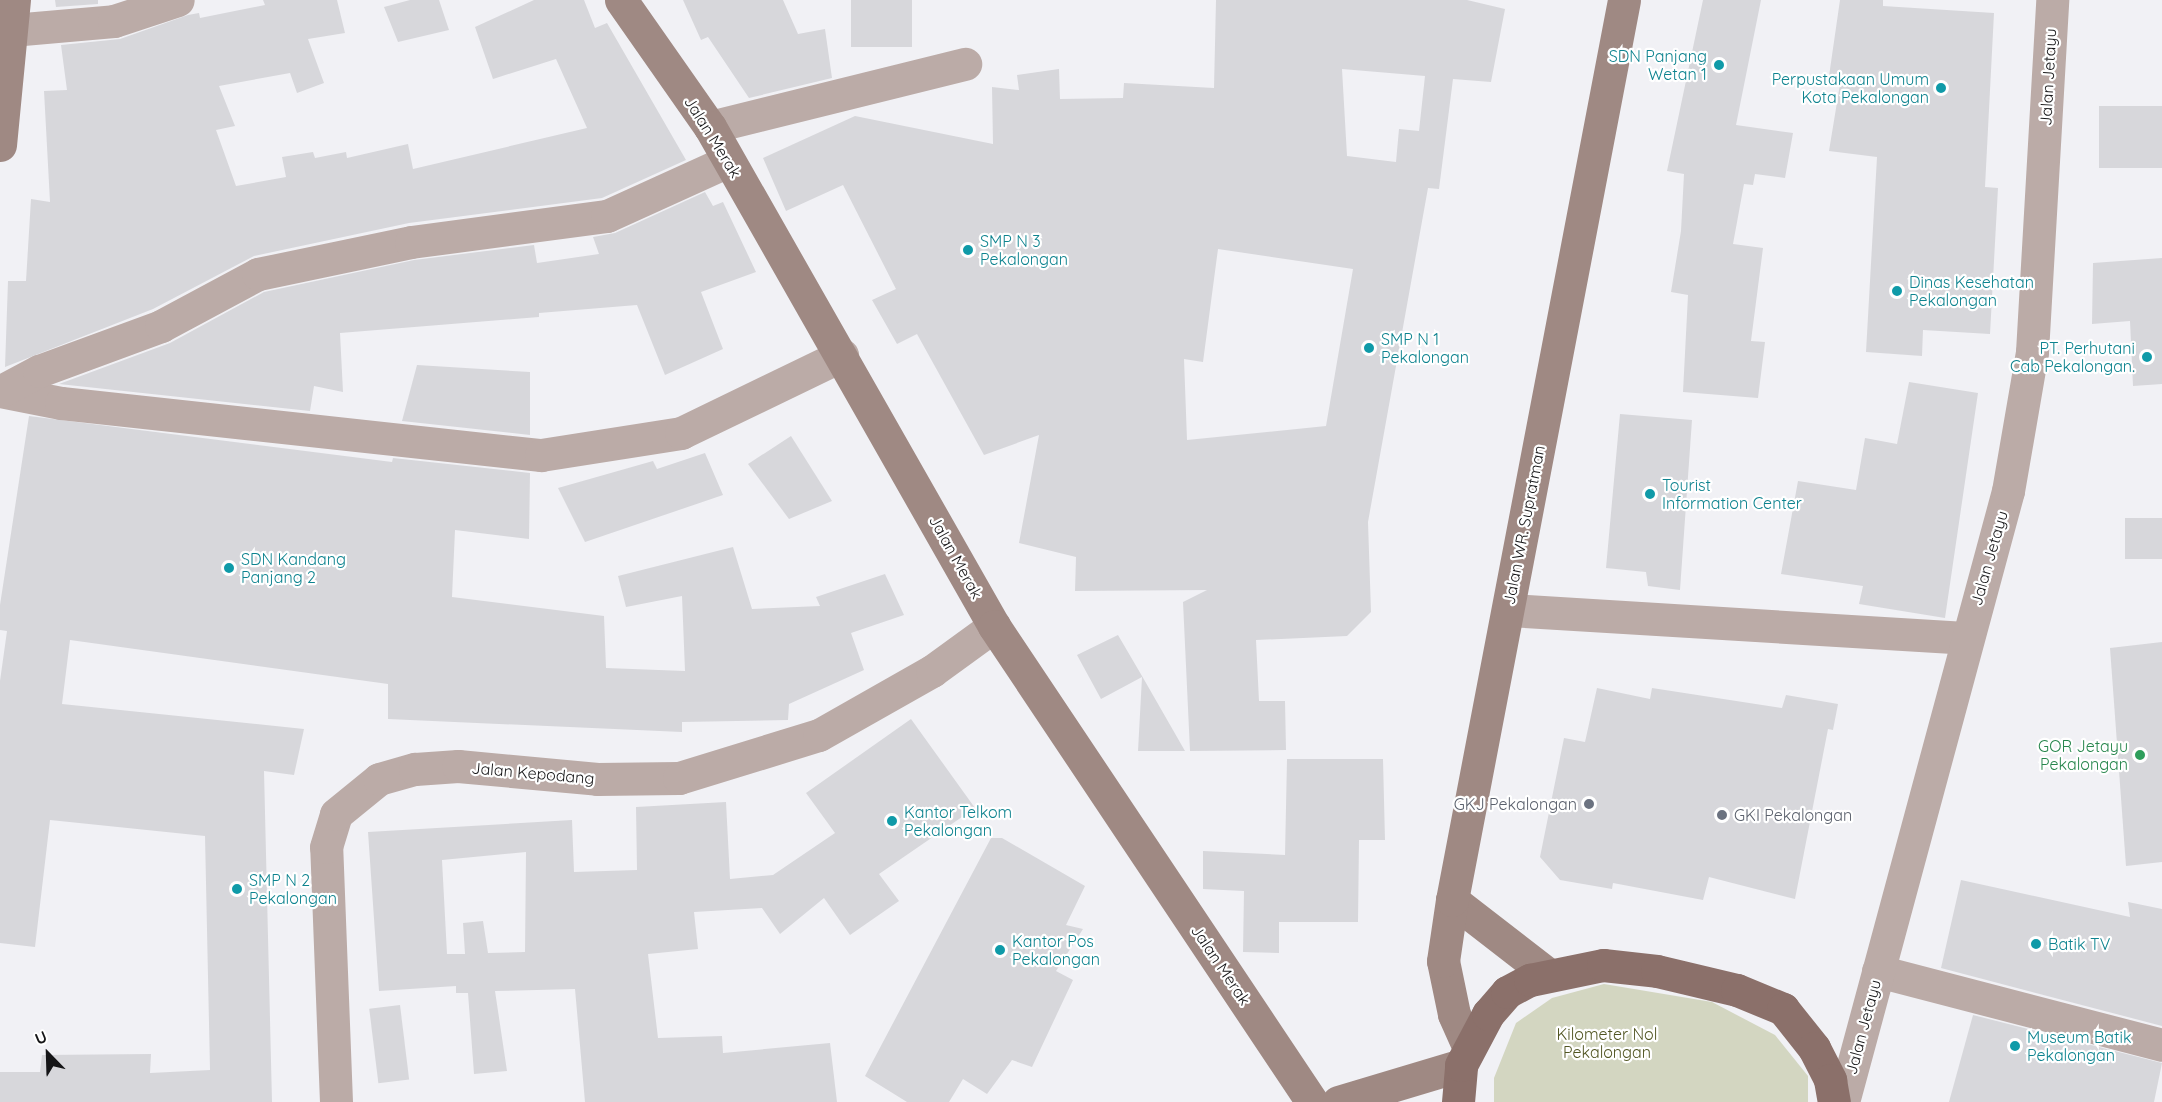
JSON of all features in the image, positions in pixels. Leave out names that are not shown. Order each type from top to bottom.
[{"type":"main road","points":[[1458,1102],[1465,1057],[1488,1014],[1507,992],[1549,975],[1603,965],[1658,971],[1737,990],[1782,1009],[1814,1048],[1830,1080],[1834,1102]]},
{"type":"street","points":[[0,145],[8,19],[114,21],[178,0]]},
{"type":"street","name":"Jalan Merak","points":[[621,0],[710,128],[842,355],[994,626],[1312,1102]]},
{"type":"street","name":"Jalan WR. Supratman","points":[[1465,1057],[1443,961],[1452,900],[1624,0]]},
{"type":"street","name":"Jalan Jetayu","points":[[1843,1102],[1965,638],[1998,534],[2032,352],[2052,0]]},
{"type":"street","points":[[710,128],[964,64]]},
{"type":"street","points":[[1,391],[39,371],[161,326],[258,274],[411,242],[607,216],[728,161]]},
{"type":"street","points":[[1,391],[62,403],[541,455],[681,433],[842,355]]},
{"type":"street","points":[[1509,610],[1965,638]]},
{"type":"street","name":"Jalan Kepodang","points":[[336,1102],[326,847],[336,814],[380,779],[415,769],[458,766],[597,779],[679,778],[819,735],[932,671],[994,626]]},
{"type":"street","points":[[1452,900],[1549,975]]},
{"type":"street","points":[[1878,971],[2162,1045]]},
{"type":"street","points":[[1338,1102],[1465,1057]]},
{"type":"green space","name":"Kilometer Nol Pekalongan","points":[[1604,984],[1712,1002],[1775,1035],[1808,1076],[1808,1102],[1494,1102],[1494,1078],[1516,1023],[1552,998]]},
{"type":"building","points":[[55,0],[98,0],[98,4],[56,7]]},
{"type":"building","points":[[263,0],[337,0],[345,33],[308,39],[324,83],[297,93],[290,73],[219,86],[235,126],[216,130],[236,186],[286,177],[282,157],[313,152],[315,158],[346,152],[347,158],[408,144],[413,169],[587,128],[556,59],[493,79],[475,27],[534,0],[584,0],[595,28],[607,23],[686,160],[602,198],[409,223],[254,256],[153,309],[5,367],[8,281],[26,281],[31,199],[50,202],[44,91],[67,90],[61,45],[120,39],[188,15],[199,13],[200,18],[265,5]]},
{"type":"building","points":[[410,0],[439,0],[449,30],[398,42],[384,7]]},
{"type":"building","points":[[683,0],[783,0],[798,34],[825,29],[832,78],[749,98],[708,37],[701,40]]},
{"type":"building","points":[[851,0],[912,0],[912,47],[851,47]]},
{"type":"building","points":[[1216,0],[1467,0],[1505,9],[1491,82],[1453,79],[1439,189],[1428,188],[1368,522],[1371,612],[1347,636],[1256,640],[1259,701],[1285,701],[1286,750],[1190,751],[1183,602],[1207,590],[1075,591],[1076,557],[1019,543],[1039,435],[984,455],[917,334],[897,344],[872,300],[896,289],[843,185],[786,211],[763,158],[855,116],[993,144],[992,87],[1019,90],[1017,75],[1059,69],[1060,99],[1123,98],[1124,83],[1214,88]],"holes":[[[1342,69],[1425,76],[1419,131],[1399,129],[1396,162],[1347,156]],[[1218,249],[1353,269],[1326,426],[1187,440],[1184,359],[1203,362]]]},
{"type":"building","points":[[1703,0],[1761,0],[1736,125],[1793,133],[1785,178],[1755,174],[1753,185],[1744,184],[1733,244],[1763,248],[1751,341],[1765,342],[1758,398],[1683,392],[1688,295],[1671,292],[1681,231],[1684,174],[1667,171]]},
{"type":"building","points":[[1840,0],[1883,0],[1883,6],[1994,13],[1985,187],[1998,188],[1990,334],[1923,330],[1922,356],[1866,352],[1877,157],[1829,151],[1840,84],[1828,83]]},
{"type":"building","points":[[2099,106],[2162,106],[2162,168],[2099,168]]},
{"type":"building","points":[[705,192],[713,206],[723,202],[756,272],[701,292],[723,349],[665,375],[637,305],[539,313],[539,317],[340,333],[343,392],[314,386],[310,411],[59,384],[170,343],[264,292],[414,260],[534,245],[537,263],[599,254],[593,237],[615,233]]},
{"type":"building","points":[[2162,258],[2162,384],[2133,386],[2130,321],[2092,324],[2093,263]]},
{"type":"building","points":[[417,365],[530,372],[530,435],[402,421]]},
{"type":"building","points":[[1909,382],[1978,393],[1945,618],[1859,604],[1863,586],[1781,574],[1798,481],[1856,490],[1865,438],[1897,444]]},
{"type":"building","name":"Tourist Information Center","points":[[1620,414],[1692,420],[1680,590],[1648,586],[1646,572],[1606,568]]},
{"type":"building","points":[[29,416],[392,462],[393,458],[530,473],[529,539],[455,530],[452,597],[604,616],[606,668],[685,671],[682,596],[626,607],[618,576],[733,547],[752,609],[820,606],[816,597],[885,574],[904,615],[851,633],[864,670],[789,704],[788,720],[682,722],[682,732],[388,719],[388,684],[70,640],[62,704],[304,729],[294,775],[264,771],[272,1102],[0,1102],[0,1072],[40,1072],[42,1055],[151,1054],[150,1073],[210,1070],[205,836],[50,820],[35,947],[0,943],[0,681],[7,631],[0,630],[0,605]]},
{"type":"building","points":[[791,436],[832,501],[789,519],[748,464]]},
{"type":"building","points":[[705,453],[723,495],[585,542],[558,488],[653,461],[657,469]]},
{"type":"building","points":[[2125,518],[2162,518],[2162,559],[2125,559]]},
{"type":"building","points":[[1118,635],[1185,751],[1138,751],[1142,677],[1101,699],[1077,655]]},
{"type":"building","name":"GOR Jetayu Pekalongan","points":[[2162,642],[2162,862],[2126,866],[2110,648]]},
{"type":"building","points":[[1597,688],[1650,699],[1652,688],[1782,708],[1786,695],[1838,704],[1833,730],[1828,729],[1795,899],[1709,877],[1703,900],[1613,883],[1612,889],[1560,880],[1540,857],[1564,738],[1585,742]]},
{"type":"building","points":[[911,719],[975,808],[879,874],[899,901],[850,935],[824,898],[780,934],[762,908],[694,912],[698,949],[648,954],[658,1038],[722,1036],[723,1053],[830,1043],[837,1102],[585,1102],[575,989],[495,991],[507,1071],[474,1074],[468,993],[456,993],[456,986],[379,991],[368,832],[572,820],[574,872],[637,870],[636,807],[726,802],[730,879],[773,875],[835,833],[806,793]],"holes":[[[526,852],[525,952],[488,953],[483,921],[463,923],[465,954],[447,954],[442,860]]]},
{"type":"building","points":[[1287,759],[1383,759],[1385,840],[1359,840],[1358,922],[1279,922],[1279,953],[1243,952],[1244,891],[1203,889],[1203,851],[1285,855]]},
{"type":"building","name":"Kantor Pos Pekalongan","points":[[991,838],[1002,838],[1085,886],[1066,925],[1083,929],[1056,971],[1073,980],[1032,1067],[1012,1060],[987,1094],[963,1079],[949,1102],[907,1102],[865,1076]]},
{"type":"building","name":"Batik TV","points":[[1961,880],[2130,917],[2128,902],[2162,909],[2162,1026],[1941,968]]},
{"type":"building","points":[[400,1005],[409,1079],[378,1083],[369,1009]]},
{"type":"building","name":"Museum Batik Pekalongan","points":[[1973,1015],[2162,1063],[2154,1102],[1949,1102]]},
{"type":"place","name":"SDN Panjang Wetan 1","points":[[1719,65]]},
{"type":"place","name":"Perpustakaan Umum Kota Pekalongan","points":[[1941,88]]},
{"type":"place","name":"SMP N 3 Pekalongan","points":[[968,250]]},
{"type":"place","name":"Dinas Kesehatan Pekalongan","points":[[1897,291]]},
{"type":"place","name":"SMP N 1 Pekalongan","points":[[1369,348]]},
{"type":"place","name":"PT. Perhutani Cab Pekalongan.","points":[[2147,357]]},
{"type":"place","name":"Tourist Information Center","points":[[1650,494]]},
{"type":"place","name":"SDN Kandang Panjang 2","points":[[229,568]]},
{"type":"place","name":"GOR Jetayu Pekalongan","points":[[2140,755]]},
{"type":"place","name":"GKJ Pekalongan","points":[[1589,804]]},
{"type":"place","name":"GKI Pekalongan","points":[[1722,815]]},
{"type":"place","name":"Kantor Telkom Pekalongan","points":[[892,821]]},
{"type":"place","name":"SMP N 2 Pekalongan","points":[[237,889]]},
{"type":"place","name":"Batik TV","points":[[2036,944]]},
{"type":"place","name":"Kantor Pos Pekalongan","points":[[1000,950]]},
{"type":"place","name":"Museum Batik Pekalongan","points":[[2015,1046]]}]
